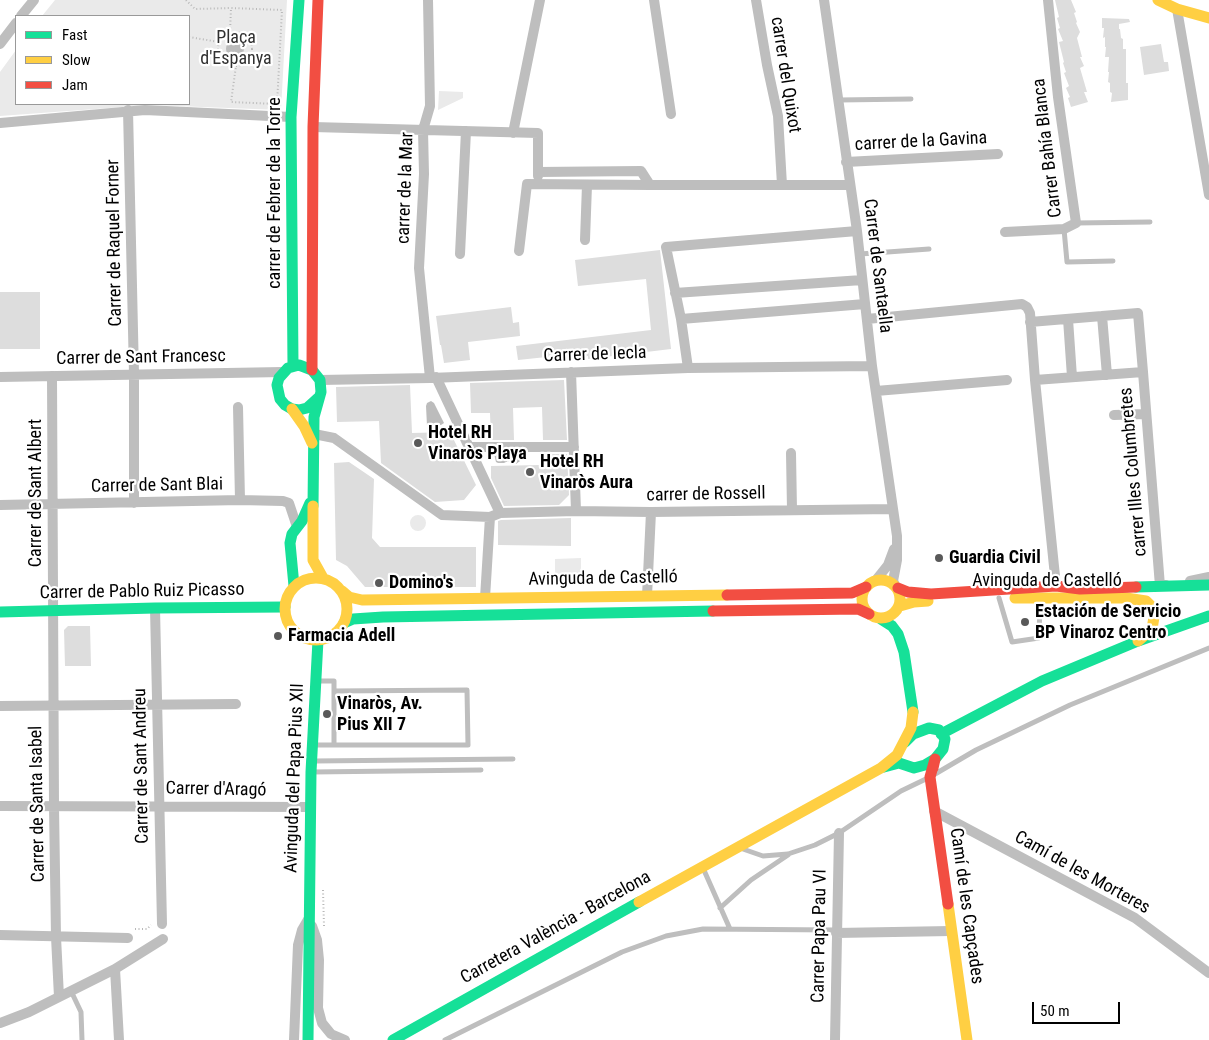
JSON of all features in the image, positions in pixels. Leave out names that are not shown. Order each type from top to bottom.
[{"type":"street","points":[[22,15],[34,0]]},
{"type":"street","name":"carrer de Febrer de la Torre","points":[[288,369],[291,117],[299,0]]},
{"type":"street","name":"carrer de Febrer de la Torre","points":[[312,370],[313,128],[318,0]]},
{"type":"street","name":"carrer de la Mar","points":[[428,0],[430,106],[423,130],[424,174],[419,268],[433,378],[470,447],[500,513]]},
{"type":"street","points":[[513,133],[540,0]]},
{"type":"street","points":[[654,0],[671,114]]},
{"type":"street","name":"carrer del Quixot","points":[[756,0],[778,116],[782,185]]},
{"type":"street","name":"Carrer de Santaella","points":[[824,0],[857,231],[872,366],[897,536],[897,560],[893,580],[896,586]]},
{"type":"street","name":"Carrer Bahía Blanca","points":[[1005,232],[1064,229],[1076,223],[1058,98],[1048,0]]},
{"type":"street","points":[[1158,0],[1177,9],[1209,18]]},
{"type":"street","points":[[1177,9],[1209,196]]},
{"type":"street","points":[[297,20],[302,16],[309,16],[314,21],[317,32]]},
{"type":"street","points":[[0,44],[4,33],[15,24]]},
{"type":"street","points":[[0,123],[128,110],[291,117]]},
{"type":"street","name":"Carrer de Raquel Forner","points":[[128,110],[134,374],[134,503]]},
{"type":"street","points":[[313,128],[538,133],[538,185]]},
{"type":"street","points":[[460,254],[466,131]]},
{"type":"street","name":"carrer de la Gavina","points":[[846,162],[998,154]]},
{"type":"street","points":[[538,172],[641,171],[650,185]]},
{"type":"street","points":[[519,251],[527,184],[850,185]]},
{"type":"street","points":[[585,240],[587,185]]},
{"type":"street","points":[[688,368],[681,319],[666,247],[857,231]]},
{"type":"street","points":[[675,293],[862,280]]},
{"type":"street","points":[[681,319],[865,304]]},
{"type":"street","points":[[867,320],[1022,304],[1027,307],[1056,586]]},
{"type":"street","points":[[1030,322],[1138,313],[1142,372]]},
{"type":"street","points":[[1102,316],[1107,375]]},
{"type":"street","points":[[1068,319],[1072,377]]},
{"type":"street","points":[[299,365],[312,370],[320,380],[321,392],[314,404],[299,410],[285,405],[280,400],[277,392],[279,378],[288,369],[299,365]]},
{"type":"street","name":"Carrer de Iecla","points":[[320,380],[433,378],[688,368],[872,366]]},
{"type":"street","name":"Carrer de Sant Francesc","points":[[0,376],[288,369]]},
{"type":"street","points":[[571,372],[576,511]]},
{"type":"street","name":"carrer Illes Columbretes","points":[[1034,380],[1142,372],[1160,586]]},
{"type":"street","name":"Carrer de Sant Albert","points":[[52,376],[53,611]]},
{"type":"street","points":[[876,391],[1007,380]]},
{"type":"street","points":[[318,398],[314,417],[313,446],[313,560],[323,578]]},
{"type":"street","points":[[238,407],[240,500]]},
{"type":"street","points":[[292,409],[304,426],[313,446]]},
{"type":"street","points":[[1114,415],[1146,414]]},
{"type":"street","points":[[314,434],[334,438],[442,515],[490,517],[485,598]]},
{"type":"street","points":[[470,447],[574,447]]},
{"type":"street","points":[[791,453],[792,510]]},
{"type":"street","points":[[294,586],[290,542],[292,534],[308,509],[312,495]]},
{"type":"street","name":"Carrer de Sant Blai","points":[[0,505],[240,500],[283,501],[290,503],[297,527]]},
{"type":"street","name":"carrer de Rossell","points":[[490,517],[500,513],[576,511],[893,509]]},
{"type":"street","points":[[647,596],[651,512]]},
{"type":"street","name":"Carrer de Santaella","points":[[876,580],[888,564],[897,536]]},
{"type":"street","name":"Avinguda de Castelló","points":[[1160,586],[1209,577]]},
{"type":"street","points":[[312,578],[323,578],[337,585],[342,591],[348,606],[344,623],[334,635],[318,640],[308,639],[298,634],[291,627],[286,618],[286,600],[294,586],[312,578]]},
{"type":"street","points":[[881,768],[897,755],[911,728],[913,715],[904,652],[898,634],[892,626],[881,618],[869,614],[862,602],[862,594],[866,587],[876,580],[883,579],[896,586],[901,601],[898,634]]},
{"type":"street","name":"Avinguda de Castelló","points":[[896,586],[908,592],[931,594],[1039,592],[1146,601],[1151,606],[1154,617],[1152,629],[1138,641]]},
{"type":"street","name":"Avinguda de Castelló","points":[[899,607],[914,602],[998,598],[1039,592],[1056,586],[1080,589],[1209,586]]},
{"type":"street","name":"Avinguda de Castelló","points":[[342,591],[349,597],[362,600],[852,593],[866,587]]},
{"type":"street","points":[[881,618],[891,616],[899,607]]},
{"type":"street","name":"Carrer de Pablo Ruiz Picasso","points":[[0,612],[155,608],[285,608]]},
{"type":"street","name":"Carrer de Sant Andreu","points":[[155,608],[159,806],[157,924]]},
{"type":"street","name":"Avinguda de Castelló","points":[[344,623],[353,619],[383,617],[850,608],[869,614]]},
{"type":"street","name":"Carrer de Santa Isabel","points":[[53,611],[56,937],[59,998]]},
{"type":"street","points":[[941,734],[1042,681],[1138,641],[1209,616]]},
{"type":"street","name":"Avinguda del Papa Pius XII","points":[[308,1040],[312,766],[318,640]]},
{"type":"street","points":[[881,768],[899,763],[927,773],[933,768],[943,749],[944,739],[941,734],[938,730],[929,728],[922,722],[912,700]]},
{"type":"street","points":[[0,706],[236,704]]},
{"type":"street","points":[[901,746],[913,734],[929,728]]},
{"type":"street","points":[[910,767],[933,768]]},
{"type":"street","name":"Carretera València - Barcelona","points":[[393,1040],[736,847],[881,768]]},
{"type":"street","name":"Camí de les Capçades","points":[[933,768],[934,810],[967,1040]]},
{"type":"street","name":"Carrer d'Aragó","points":[[0,806],[311,807]]},
{"type":"street","name":"Camí de les Morteres","points":[[934,810],[1135,918],[1209,973]]},
{"type":"street","name":"Carrer Papa Pau VI","points":[[835,1040],[839,833]]},
{"type":"street","name":"Avinguda del Papa Pius XII","points":[[294,1040],[298,945],[302,930],[309,918]]},
{"type":"street","name":"Avinguda del Papa Pius XII","points":[[309,918],[317,940],[319,960],[318,1008],[322,1023],[331,1034],[344,1040]]},
{"type":"street","points":[[836,932],[951,931]]},
{"type":"street","points":[[0,935],[56,937],[128,934]]},
{"type":"street","points":[[0,1023],[30,1012],[59,998],[115,969],[163,939]]},
{"type":"street","points":[[115,969],[119,1040]]},
{"type":"lane","points":[[838,100],[911,99]]},
{"type":"lane","points":[[1076,223],[1150,222]]},
{"type":"lane","points":[[1064,229],[1067,262],[1112,261]]},
{"type":"lane","points":[[860,254],[929,249]]},
{"type":"lane","points":[[998,598],[1012,642],[1039,638],[1039,592]]},
{"type":"lane","points":[[736,847],[762,856],[788,854],[815,845],[839,833],[933,768],[976,750],[1070,705],[1209,648]]},
{"type":"lane","points":[[316,681],[334,681],[334,745]]},
{"type":"lane","points":[[313,745],[468,745],[467,690],[334,692]]},
{"type":"lane","points":[[312,766],[513,759]]},
{"type":"lane","points":[[312,766],[481,770]]},
{"type":"lane","points":[[720,908],[751,880],[788,854]]},
{"type":"lane","points":[[702,866],[730,929]]},
{"type":"lane","points":[[445,1040],[644,943],[688,931],[730,929],[836,932]]},
{"type":"lane","points":[[71,991],[81,1012],[82,1040]]},
{"type":"path","points":[[186,0],[194,9],[282,10],[277,104],[232,102],[236,66]]},
{"type":"path","points":[[230,32],[231,8]]},
{"type":"path","points":[[230,32],[242,33],[252,46],[250,57],[246,62],[236,66],[230,65],[221,58],[218,48],[219,42],[230,32]]},
{"type":"path","points":[[190,37],[219,42]]},
{"type":"path","points":[[324,884],[325,932]]},
{"type":"path","points":[[128,934],[157,924]]},
{"type":"green space","name":"Plaça d'Espanya","points":[[55,0],[287,0],[281,110],[150,105],[190,105],[190,15],[43,15]]},
{"type":"green space","name":"Plaça d'Espanya","points":[[15,51],[15,105],[150,105],[0,116],[0,72]]},
{"type":"green space","points":[[439,91],[463,92],[463,98],[438,110]]},
{"type":"green space","points":[[415,515],[421,515],[426,520],[424,529],[415,531],[410,526],[410,520]]},
{"type":"green space","points":[[581,558],[581,578],[555,578],[555,559]]},
{"type":"shaded area","points":[[231,40],[239,40],[244,45],[242,56],[231,58],[226,53],[226,45]]},
{"type":"shaded area","points":[[431,401],[434,403],[444,423],[441,425],[427,426],[426,406]]},
{"type":"shaded area","points":[[494,454],[520,454],[520,461],[516,464],[508,461],[498,463]]},
{"type":"building","points":[[1055,0],[1071,0],[1076,12],[1074,13],[1076,23],[1080,32],[1077,38],[1082,57],[1080,57],[1084,66],[1080,68],[1087,92],[1084,92],[1088,102],[1071,107],[1068,98],[1070,97],[1066,88],[1069,86],[1064,73],[1066,72],[1059,42],[1063,41],[1058,29],[1060,28],[1057,18],[1059,17]]},
{"type":"building","points":[[1102,18],[1129,19],[1130,22],[1119,24],[1121,38],[1123,39],[1123,49],[1126,49],[1128,100],[1111,102],[1112,93],[1110,92],[1110,83],[1108,82],[1109,57],[1105,57],[1106,47],[1105,37],[1103,38]]},
{"type":"building","points":[[1161,44],[1164,62],[1168,62],[1169,71],[1144,75],[1140,47]]},
{"type":"building","points":[[660,250],[671,349],[588,359],[588,356],[576,358],[575,354],[518,360],[516,346],[651,330],[646,279],[578,286],[575,260]]},
{"type":"building","points":[[0,292],[40,292],[40,349],[0,349]]},
{"type":"building","points":[[511,307],[513,323],[519,322],[520,336],[468,342],[470,360],[444,363],[436,316]]},
{"type":"building","points":[[564,380],[567,440],[543,440],[542,407],[513,408],[514,440],[491,440],[490,413],[471,413],[470,383]]},
{"type":"building","name":"Hotel RH Vinaròs Playa","points":[[410,385],[412,433],[450,432],[476,485],[464,500],[435,502],[381,463],[379,421],[337,422],[336,387]]},
{"type":"building","name":"Hotel RH Vinaròs Aura","points":[[540,454],[567,454],[569,495],[559,505],[504,506],[491,478],[491,466],[540,465]]},
{"type":"building","points":[[349,462],[374,479],[372,538],[380,547],[476,547],[476,587],[365,587],[347,566],[336,560],[334,463]]},
{"type":"building","points":[[571,518],[571,546],[498,545],[498,521]]},
{"type":"building","points":[[68,626],[90,626],[91,666],[65,666],[64,630]]},
{"type":"traffic: fast","points":[[293,366],[291,117],[299,0]]},
{"type":"traffic: fast","points":[[313,506],[314,417],[321,392],[320,380],[312,370],[299,365],[288,368],[279,378],[277,385],[280,399],[292,409],[307,408],[318,398]]},
{"type":"traffic: fast","points":[[294,586],[290,543],[292,534],[302,521],[310,503]]},
{"type":"traffic: fast","points":[[1136,587],[1209,585]]},
{"type":"traffic: fast","points":[[0,612],[285,607]]},
{"type":"traffic: fast","points":[[344,623],[353,619],[383,617],[713,611]]},
{"type":"traffic: fast","points":[[941,734],[1042,681],[1138,641],[1209,616]]},
{"type":"traffic: fast","points":[[881,619],[892,626],[898,634],[904,652],[913,712]]},
{"type":"traffic: fast","points":[[308,1040],[311,772],[318,640]]},
{"type":"traffic: fast","points":[[884,767],[899,763],[914,768],[925,765],[935,759],[943,749],[945,739],[939,730],[929,728],[913,734],[905,742]]},
{"type":"traffic: fast","points":[[393,1040],[639,902]]},
{"type":"traffic: slow","points":[[1158,0],[1177,9],[1209,18]]},
{"type":"traffic: slow","points":[[292,409],[304,426],[312,443]]},
{"type":"traffic: slow","points":[[313,506],[313,560],[323,578]]},
{"type":"traffic: slow","points":[[310,578],[322,578],[338,587],[345,597],[347,609],[345,621],[338,631],[322,640],[310,640],[299,635],[290,626],[285,615],[285,603],[290,592],[299,583],[310,578]]},
{"type":"traffic: slow","points":[[881,580],[895,585],[900,599],[895,613],[881,618],[867,613],[862,599],[867,585],[881,580]]},
{"type":"traffic: slow","points":[[342,591],[349,597],[362,600],[727,595]]},
{"type":"traffic: slow","points":[[1015,598],[1126,598],[1146,601],[1151,606],[1154,617],[1152,629],[1138,641]]},
{"type":"traffic: slow","points":[[900,606],[928,601]]},
{"type":"traffic: slow","points":[[639,902],[881,768],[897,755],[911,728],[913,712]]},
{"type":"traffic: slow","points":[[948,904],[967,1040]]},
{"type":"traffic: jam","points":[[312,370],[313,127],[318,0]]},
{"type":"traffic: jam","points":[[898,588],[908,592],[931,594],[1056,586],[1080,589],[1136,587]]},
{"type":"traffic: jam","points":[[727,595],[852,593],[866,587]]},
{"type":"traffic: jam","points":[[713,611],[858,609],[869,614]]},
{"type":"traffic: jam","points":[[933,768],[935,759],[930,777],[948,904]]},
{"type":"place","name":"Hotel RH Vinaròs Playa","points":[[418,443]]},
{"type":"place","name":"Hotel RH Vinaròs Aura","points":[[530,472]]},
{"type":"place","name":"Guardia Civil","points":[[939,558]]},
{"type":"place","name":"Domino's","points":[[379,583]]},
{"type":"place","name":"Estación de Servicio BP Vinaroz Centro","points":[[1025,622]]},
{"type":"place","name":"Farmacia Adell","points":[[278,636]]},
{"type":"place","name":"Vinaròs, Av. Pius XII 7","points":[[327,714]]}]
